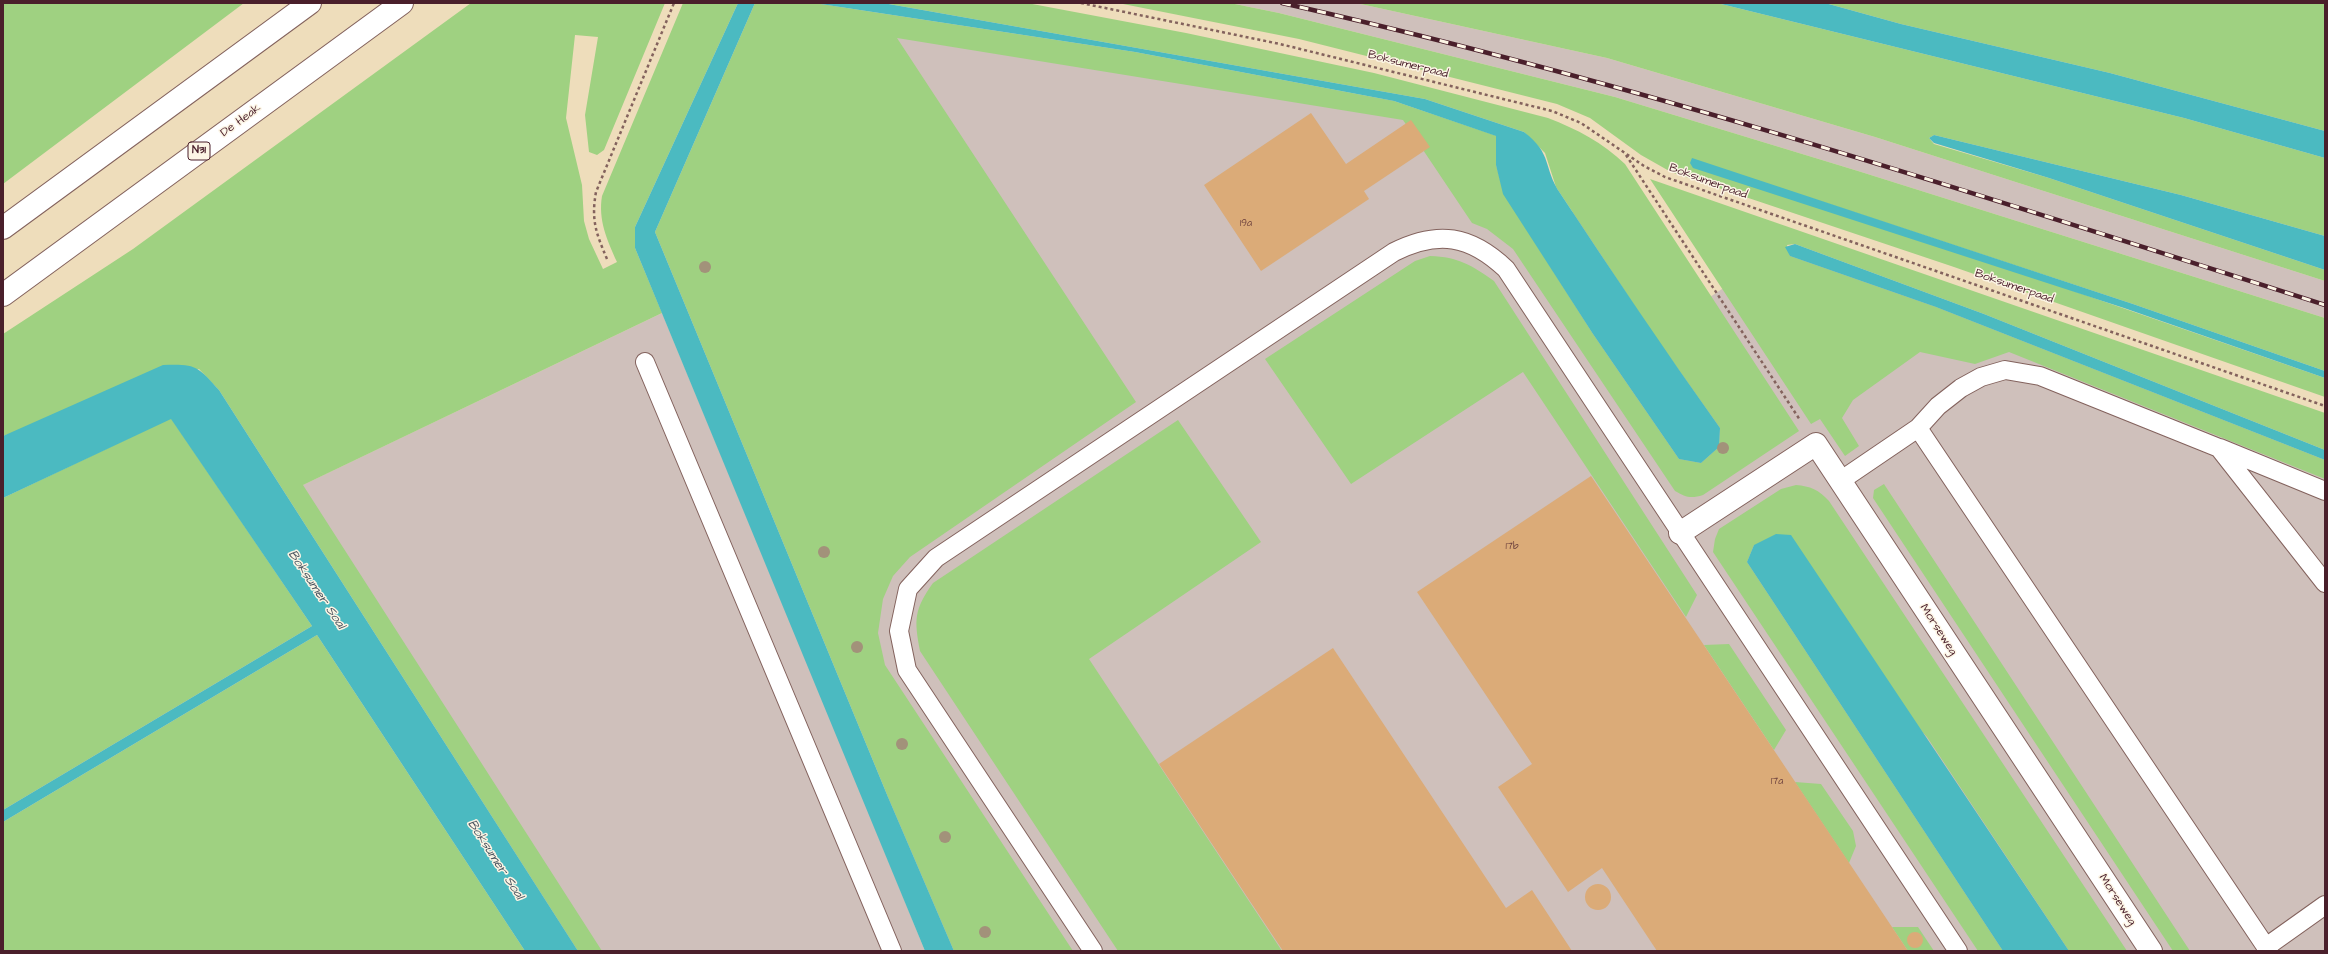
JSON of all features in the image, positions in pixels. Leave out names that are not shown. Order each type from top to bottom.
[{"type":"main road","points":[[3,228],[310,3]]},
{"type":"main road","name":"De Heak","points":[[3,295],[403,4]]},
{"type":"main road","points":[[1680,533],[1816,444]]},
{"type":"main road","name":"Morseweg","points":[[1816,444],[2151,951]]},
{"type":"lane","points":[[1093,951],[907,670],[899,631],[908,589],[936,558],[1394,252],[1414,242],[1435,238],[1457,240],[1475,245],[1491,255],[1506,269],[1958,951]]},
{"type":"lane","points":[[645,362],[892,951]]},
{"type":"lane","points":[[1840,480],[1918,428],[1938,406],[1961,388],[1981,376],[2005,370],[2040,376],[2325,491]]},
{"type":"lane","points":[[1918,428],[2268,949],[2325,905]]},
{"type":"lane","points":[[2219,448],[2325,583]]},
{"type":"path","points":[[607,259],[594,227],[593,211],[596,192],[674,3]]},
{"type":"path","name":"Boksumerpaad","points":[[1081,3],[1280,44],[1552,111],[1581,123],[1644,166],[1665,177],[2325,406]]},
{"type":"path","points":[[1626,154],[1816,444]]},
{"type":"shaded area","points":[[755,3],[814,3],[1394,101],[1710,297],[1785,247],[2325,460],[2325,951],[954,951],[888,797]]},
{"type":"shaded area","points":[[1230,3],[1356,3],[1607,58],[1875,137],[2325,281],[2325,318],[1858,171],[1615,97],[1279,13]]},
{"type":"shaded area","points":[[662,313],[925,951],[578,951],[286,493]]},
{"type":"green space","points":[[3,3],[244,3],[3,184]]},
{"type":"green space","points":[[471,3],[665,3],[604,150],[597,155],[589,152],[585,115],[598,37],[575,35],[566,118],[582,185],[584,221],[589,239],[603,269],[617,262],[602,222],[602,196],[683,3],[738,3],[635,227],[635,248],[662,313],[303,485],[602,951],[578,951],[219,390],[199,369],[3,436],[3,334],[133,249]]},
{"type":"green space","points":[[755,3],[814,3],[1135,52],[1394,101],[1497,136],[1496,165],[1504,194],[1593,334],[1679,459],[1701,463],[1719,447],[1720,428],[1654,335],[1556,187],[1545,153],[1524,132],[1425,99],[883,3],[1027,3],[1186,33],[1374,73],[1559,122],[1599,143],[1625,164],[1799,431],[1703,495],[1688,497],[1675,491],[1513,249],[1487,229],[1472,223],[1403,120],[897,38],[1136,402],[910,557],[893,576],[883,599],[878,633],[885,665],[1073,951],[954,951],[888,797],[655,232]]},
{"type":"green space","points":[[1118,3],[1230,3],[1279,13],[1615,97],[1858,171],[2325,318],[2325,371],[2133,304],[1692,159],[2325,378],[2325,397],[1954,267],[1671,172],[1641,155],[1590,118],[1557,104],[1299,39]]},
{"type":"green space","points":[[1356,3],[1717,3],[2184,118],[2325,158],[2325,236],[2181,195],[1934,135],[1929,138],[1934,144],[2049,178],[2325,270],[2325,281],[1875,137],[1607,58]]},
{"type":"green space","points":[[1825,3],[2325,3],[2325,131],[2110,73],[1901,24]]},
{"type":"green space","points":[[1650,179],[2325,413],[2325,450],[1984,314],[1795,244],[1787,245],[1790,256],[1936,307],[2325,460],[2325,479],[2009,352],[1975,364],[1920,352],[1853,400],[1842,418],[1859,446],[1845,456],[1820,419],[1811,424]]},
{"type":"green space","points":[[1430,256],[1457,260],[1471,266],[1494,281],[1697,595],[1686,617],[1523,372],[1351,484],[1265,359],[1415,261]]},
{"type":"green space","points":[[171,418],[312,626],[3,810],[3,498]]},
{"type":"green space","points":[[1178,420],[1261,542],[1089,659],[1282,951],[1118,951],[920,651],[916,623],[917,615],[922,601],[933,583]]},
{"type":"green space","points":[[1884,484],[2190,951],[2173,951],[1873,498],[1874,490]]},
{"type":"green space","points":[[1796,485],[1814,489],[1829,501],[2127,951],[2069,951],[1927,737],[1754,545],[1747,562],[2003,951],[1978,951],[1713,552],[1715,539],[1719,529],[1781,489]]},
{"type":"green space","points":[[317,635],[525,951],[3,951],[3,822]]},
{"type":"green space","points":[[1729,644],[1786,730],[1774,750],[1704,645]]},
{"type":"green space","points":[[1795,782],[1821,784],[1853,831],[1856,846],[1849,863]]},
{"type":"green space","points":[[1892,927],[1918,927],[1934,951],[1908,951]]},
{"type":"water","points":[[738,3],[755,3],[655,232],[888,797],[954,951],[925,951],[635,248],[635,227]]},
{"type":"water","points":[[814,3],[883,3],[1425,99],[1524,132],[1533,140],[1544,154],[1551,176],[1560,193],[1679,370],[1720,428],[1719,447],[1701,463],[1679,459],[1593,334],[1503,194],[1496,165],[1496,136],[1394,101],[1135,52]]},
{"type":"water","points":[[1717,3],[1825,3],[1901,24],[2110,73],[2325,131],[2325,158],[2184,118]]},
{"type":"water","points":[[1934,135],[2181,195],[2325,236],[2325,270],[2049,178],[1934,143],[1929,138]]},
{"type":"water","points":[[1692,158],[2133,304],[2325,371],[2325,378],[2124,308],[1693,168],[1690,163]]},
{"type":"water","points":[[1795,244],[1984,314],[2325,450],[2325,460],[1936,307],[1790,256],[1785,247]]},
{"type":"water","name":"Boksumer Soal","points":[[163,365],[183,365],[196,368],[201,371],[219,390],[578,951],[525,951],[317,635],[3,822],[3,810],[312,626],[171,419],[3,498],[3,436]]},
{"type":"water","points":[[1776,534],[1791,535],[2069,951],[2003,951],[1747,562],[1754,545]]},
{"type":"building","points":[[1311,113],[1346,164],[1411,120],[1430,147],[1364,191],[1369,199],[1261,271],[1204,185]]},
{"type":"building","points":[[1591,476],[1908,951],[1657,951],[1602,868],[1568,892],[1498,787],[1532,764],[1417,592]]},
{"type":"building","points":[[1333,648],[1506,908],[1532,890],[1572,951],[1283,951],[1159,764]]},
{"type":"building","points":[[1598,884],[1607,888],[1611,897],[1607,906],[1598,910],[1589,906],[1585,897],[1589,888]]},
{"type":"building","points":[[1912,932],[1918,932],[1923,937],[1921,946],[1918,948],[1912,948],[1907,943],[1907,937]]},
{"type":"railway","points":[[1282,3],[1414,34],[1676,104],[1936,182],[2325,305]]}]
